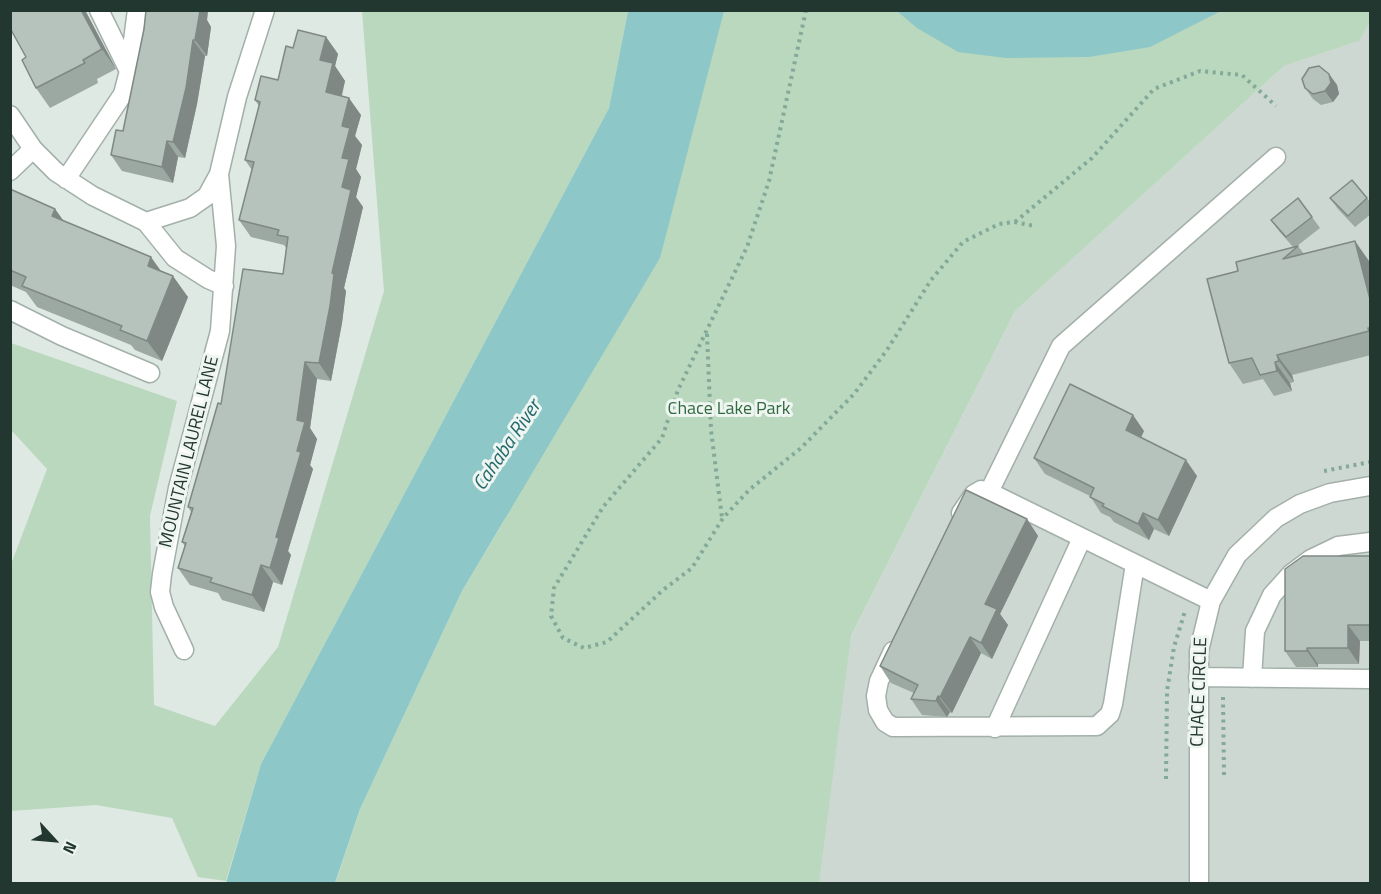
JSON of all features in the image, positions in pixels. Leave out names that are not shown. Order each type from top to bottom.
[{"type":"street","points":[[99,10],[129,71]]},
{"type":"street","points":[[66,178],[123,94],[129,71],[137,10]]},
{"type":"street","name":"MOUNTAIN LAUREL LANE","points":[[146,222],[190,208],[207,196],[219,174],[237,97],[266,10]]},
{"type":"street","points":[[10,115],[33,148],[51,168],[93,196],[146,222],[176,258],[208,279],[224,286]]},
{"type":"street","points":[[10,171],[33,148]]},
{"type":"street","points":[[989,492],[1061,346],[1276,157]]},
{"type":"street","name":"MOUNTAIN LAUREL LANE","points":[[184,650],[164,607],[160,592],[177,488],[220,331],[226,246],[219,174]]},
{"type":"street","points":[[10,310],[62,336],[150,373]]},
{"type":"street","name":"CHACE CIRCLE","points":[[1199,884],[1198,651],[1211,601],[1237,555],[1276,518],[1300,504],[1330,493],[1371,486]]},
{"type":"street","points":[[952,531],[968,499],[981,490],[989,492],[1211,601]]},
{"type":"street","points":[[995,728],[1082,538]]},
{"type":"street","points":[[1252,678],[1255,631],[1272,595],[1291,574],[1311,559],[1338,546],[1371,542]]},
{"type":"street","points":[[900,638],[879,681],[876,696],[878,710],[885,722],[902,729],[1087,727],[1105,722],[1113,704],[1136,564]]},
{"type":"street","points":[[1198,677],[1371,679]]},
{"type":"path","points":[[806,10],[769,181],[747,247],[678,390],[662,438],[603,507],[555,588],[552,616],[563,638],[584,648],[607,642],[663,590],[692,568],[723,518],[749,490],[801,448],[854,394],[887,350],[931,279],[963,242],[999,224],[1014,222],[1035,226]]},
{"type":"path","points":[[1014,222],[1092,158],[1154,89],[1200,71],[1242,75],[1276,106]]},
{"type":"path","points":[[707,331],[711,430],[723,518]]},
{"type":"shaded area","points":[[1370,17],[1370,883],[795,884],[804,730],[1015,311],[1284,66],[1356,42]]},
{"type":"green space","points":[[362,11],[628,11],[609,108],[261,764],[226,881],[198,877],[172,818],[96,805],[11,811],[10,567],[47,469],[13,432],[11,434],[11,343],[177,401],[150,516],[154,705],[215,726],[278,647],[384,291]]},
{"type":"green space","name":"Chace Lake Park","points":[[634,11],[1370,11],[1370,21],[1359,41],[1284,66],[1015,311],[851,636],[819,883],[335,884],[360,809],[462,591],[505,519],[636,130]]},
{"type":"water","name":"Cahaba River","points":[[628,11],[724,11],[660,258],[462,591],[360,809],[335,883],[226,883],[261,764],[609,108]]},
{"type":"water","points":[[897,11],[1221,11],[1150,47],[1089,57],[1006,58],[958,52],[917,28]]},
{"type":"building","points":[[10,10],[81,10],[102,49],[83,60],[85,63],[36,88],[22,60],[26,57],[10,28]]},
{"type":"building","points":[[146,10],[200,11],[186,88],[173,142],[167,141],[162,167],[111,155],[116,130],[123,131]]},
{"type":"building","points":[[298,30],[326,37],[320,60],[333,63],[326,92],[349,98],[342,126],[350,128],[342,158],[349,159],[342,187],[351,190],[332,273],[334,274],[330,306],[319,363],[305,362],[297,420],[305,422],[297,451],[301,452],[276,537],[279,538],[270,568],[261,565],[252,595],[210,582],[212,578],[178,568],[186,543],[182,542],[193,508],[188,507],[218,403],[221,404],[243,269],[283,274],[288,237],[277,235],[279,230],[239,220],[254,162],[245,160],[260,102],[255,100],[261,76],[278,80],[286,46],[293,48]]},
{"type":"building","points":[[1319,66],[1329,74],[1331,83],[1325,91],[1313,94],[1305,88],[1302,79],[1309,68]]},
{"type":"building","points":[[1352,180],[1367,198],[1348,216],[1330,198]]},
{"type":"building","points":[[10,189],[55,209],[52,216],[151,257],[148,266],[173,276],[147,341],[120,330],[122,326],[22,286],[26,277],[10,270]]},
{"type":"building","points":[[1298,198],[1312,217],[1286,237],[1271,220]]},
{"type":"building","points":[[1355,241],[1371,303],[1369,331],[1277,355],[1279,361],[1275,362],[1277,371],[1260,375],[1252,358],[1229,363],[1207,279],[1238,271],[1236,262],[1298,246],[1283,259]]},
{"type":"building","points":[[1070,384],[1133,415],[1126,430],[1186,460],[1158,520],[1143,513],[1138,524],[1102,506],[1104,504],[1090,497],[1094,488],[1034,458]]},
{"type":"building","points":[[966,490],[1027,519],[985,604],[997,609],[981,643],[970,637],[936,701],[911,699],[918,685],[880,666]]},
{"type":"building","points":[[1303,556],[1371,556],[1371,625],[1348,625],[1348,648],[1307,648],[1307,651],[1285,651],[1285,569]]}]
